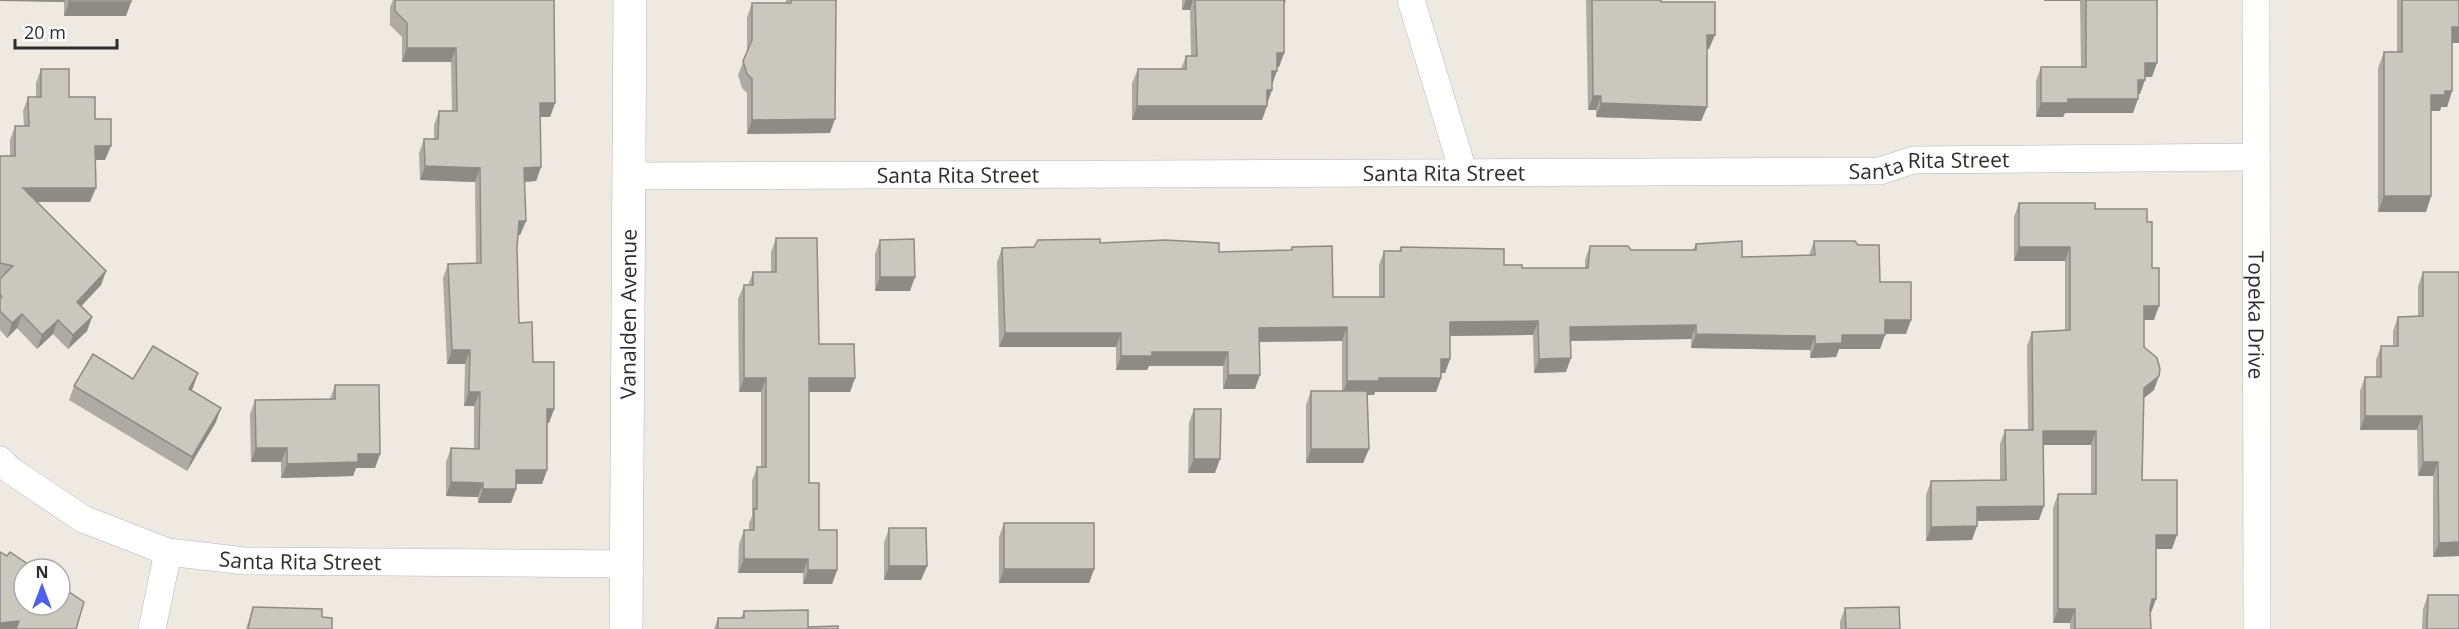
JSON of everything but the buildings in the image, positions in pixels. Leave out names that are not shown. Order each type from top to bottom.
[{"type":"main road","name":"Vanalden Avenue","points":[[626,629],[630,0]]},
{"type":"street","points":[[1412,0],[1463,171]]},
{"type":"street","name":"Topeka Drive","points":[[2256,0],[2257,629]]},
{"type":"street","name":"Santa Rita Street","points":[[630,176],[1880,171],[1913,160],[2256,157]]},
{"type":"street","name":"Santa Rita Street","points":[[0,460],[10,470],[82,519],[168,552],[245,561],[625,564]]},
{"type":"street","points":[[152,629],[168,552]]}]
